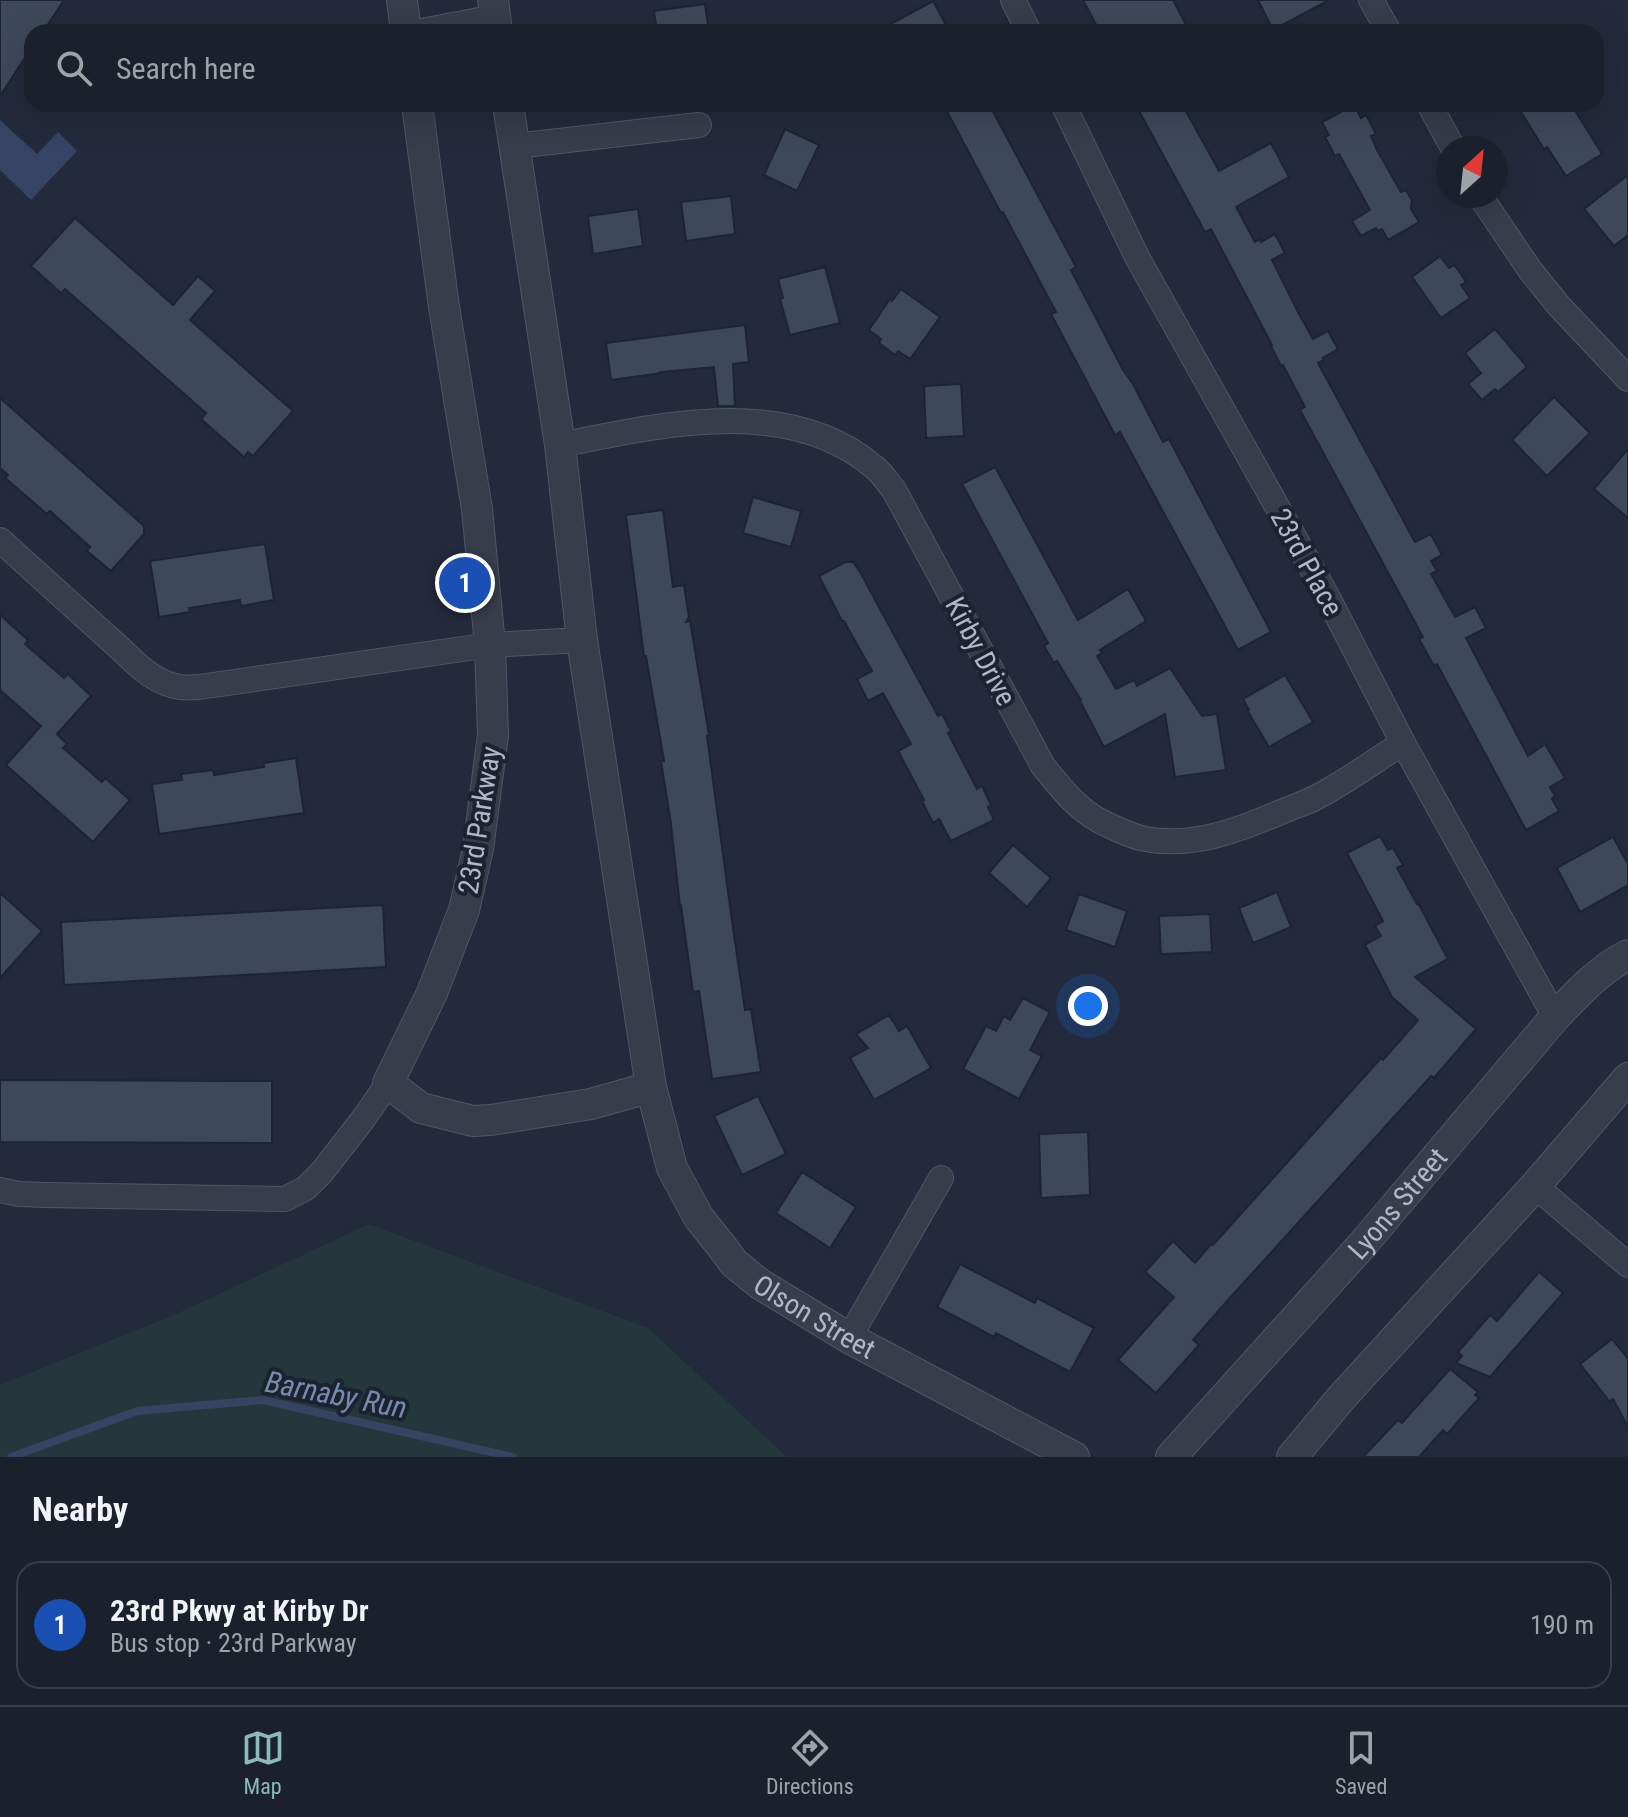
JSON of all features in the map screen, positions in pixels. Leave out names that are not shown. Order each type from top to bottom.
[{"type":"street","points":[[402,0],[405,24]]},
{"type":"street","points":[[1013,0],[1025,24]]},
{"type":"street","points":[[1371,0],[1384,24]]},
{"type":"street","points":[[456,24],[495,16]]},
{"type":"street","name":"23rd Parkway","points":[[0,1190],[45,1195],[285,1199],[306,1188],[322,1172],[364,1118],[388,1083],[432,993],[464,910],[478,849],[493,735],[490,645],[477,509],[444,307],[418,112]]},
{"type":"street","points":[[388,1083],[421,1108],[473,1121],[591,1104],[651,1087],[582,640],[560,445],[509,112]]},
{"type":"street","name":"23rd Place","points":[[1067,112],[1138,259],[1325,592],[1403,743],[1555,1017]]},
{"type":"street","points":[[1433,112],[1446,136]]},
{"type":"street","points":[[515,146],[699,125]]},
{"type":"street","points":[[1488,208],[1559,306],[1628,379]]},
{"type":"street","name":"Kirby Drive","points":[[560,445],[627,432],[715,421],[749,421],[783,424],[850,449],[877,468],[894,490],[1043,766],[1082,808],[1127,833],[1145,839],[1174,841],[1217,836],[1252,825],[1315,798],[1403,743]]},
{"type":"street","points":[[0,540],[141,669],[180,687],[199,687],[490,645],[582,640]]},
{"type":"street","name":"Lyons Street","points":[[1171,1457],[1363,1244],[1555,1017],[1581,989],[1628,955]]},
{"type":"street","points":[[1292,1457],[1628,1078]]},
{"type":"street","name":"Olson Street","points":[[651,1087],[672,1168],[699,1218],[734,1263],[760,1284],[849,1338],[1074,1457]]},
{"type":"street","points":[[849,1338],[941,1178]]},
{"type":"street","points":[[1535,1186],[1628,1265]]},
{"type":"green space","points":[[369,1224],[648,1328],[787,1457],[0,1457],[0,1385],[176,1314]]},
{"type":"water","points":[[0,120],[37,154],[58,132],[77,151],[31,200],[0,170]]},
{"type":"building","points":[[0,0],[64,0],[48,24],[24,24],[24,59],[0,96]]},
{"type":"building","points":[[1083,0],[1173,0],[1186,24],[1096,24]]},
{"type":"building","points":[[1258,0],[1329,0],[1284,24],[1270,24]]},
{"type":"building","points":[[933,1],[946,24],[891,24]]},
{"type":"building","points":[[705,4],[708,24],[656,24],[654,11]]},
{"type":"building","points":[[947,112],[993,112],[1076,267],[1071,270],[1123,370],[1163,442],[1169,439],[1271,632],[1238,650],[1120,432],[1115,435],[1051,314],[1056,312]]},
{"type":"building","points":[[1140,112],[1186,112],[1219,171],[1271,143],[1289,177],[1236,207],[1255,242],[1275,234],[1285,253],[1272,260],[1299,314],[1313,339],[1328,331],[1338,349],[1318,363],[1415,542],[1431,534],[1442,555],[1431,561],[1437,571],[1431,574],[1455,617],[1475,607],[1486,628],[1466,638],[1528,756],[1545,744],[1565,778],[1550,787],[1559,811],[1526,830],[1437,664],[1434,666],[1419,639],[1423,637],[1300,410],[1305,407],[1211,229],[1205,232]]},
{"type":"building","points":[[1341,112],[1358,112],[1361,118],[1366,115],[1376,134],[1371,136],[1377,150],[1401,192],[1406,190],[1412,200],[1411,209],[1419,222],[1388,240],[1382,229],[1377,231],[1376,228],[1361,236],[1352,221],[1370,210],[1339,154],[1335,156],[1325,137],[1329,135],[1322,122]]},
{"type":"building","points":[[1521,112],[1576,112],[1602,154],[1566,176],[1547,147],[1544,149]]},
{"type":"building","points":[[785,129],[819,145],[797,191],[764,175]]},
{"type":"building","points":[[1628,175],[1628,235],[1614,246],[1584,209]]},
{"type":"building","points":[[731,196],[735,234],[686,241],[681,202]]},
{"type":"building","points":[[638,209],[643,246],[593,254],[588,216]]},
{"type":"building","points":[[75,218],[173,305],[198,276],[215,291],[190,320],[293,411],[253,456],[248,452],[244,457],[201,419],[206,413],[65,289],[61,293],[31,266]]},
{"type":"building","points":[[1440,256],[1449,268],[1454,265],[1460,273],[1466,282],[1461,285],[1470,298],[1441,318],[1412,277]]},
{"type":"building","points":[[825,267],[840,323],[790,335],[778,279]]},
{"type":"building","points":[[901,289],[940,317],[910,359],[898,351],[895,355],[879,343],[881,339],[869,330],[890,299],[892,301]]},
{"type":"building","points":[[745,325],[749,362],[733,364],[735,406],[718,406],[714,367],[611,380],[606,343]]},
{"type":"building","points":[[1495,329],[1527,367],[1498,392],[1495,389],[1482,400],[1468,384],[1481,373],[1465,353]]},
{"type":"building","points":[[961,384],[964,436],[926,438],[924,386]]},
{"type":"building","points":[[1554,397],[1590,433],[1547,476],[1512,440]]},
{"type":"building","points":[[0,398],[144,526],[144,534],[111,571],[87,551],[90,547],[50,511],[47,514],[5,478],[8,475],[0,468]]},
{"type":"building","points":[[1628,449],[1628,518],[1594,489]]},
{"type":"building","points":[[995,467],[1078,620],[1128,589],[1146,621],[1100,650],[1102,653],[1097,656],[1116,689],[1134,680],[1137,686],[1170,668],[1202,716],[1217,714],[1226,770],[1175,777],[1165,714],[1104,747],[1081,700],[1044,646],[1048,643],[962,484]]},
{"type":"building","points":[[753,497],[801,511],[791,547],[743,533]]},
{"type":"building","points":[[663,510],[673,587],[684,585],[689,617],[686,622],[690,621],[709,735],[745,1010],[751,1009],[761,1072],[712,1079],[699,991],[693,992],[680,907],[661,761],[664,761],[644,656],[626,515]]},
{"type":"building","points":[[265,544],[274,600],[241,606],[240,600],[189,608],[190,612],[159,617],[150,561]]},
{"type":"building","points":[[845,562],[853,562],[860,572],[938,716],[942,714],[951,731],[948,733],[977,789],[982,786],[991,805],[988,807],[994,820],[951,841],[939,819],[933,823],[898,751],[911,744],[883,693],[868,701],[857,679],[872,671],[819,576]]},
{"type":"building","points":[[0,615],[28,640],[25,644],[64,678],[68,674],[91,696],[57,734],[67,744],[63,748],[102,782],[105,778],[130,800],[93,842],[6,765],[41,726],[0,690]]},
{"type":"building","points":[[1285,675],[1313,722],[1269,747],[1243,699]]},
{"type":"building","points":[[296,758],[304,813],[159,834],[152,784],[182,780],[181,774],[213,770],[214,775]]},
{"type":"building","points":[[1380,836],[1388,850],[1393,848],[1403,865],[1397,868],[1448,959],[1415,977],[1476,1029],[1228,1300],[1193,1340],[1199,1345],[1156,1393],[1118,1360],[1174,1297],[1145,1272],[1173,1241],[1195,1263],[1418,1020],[1392,997],[1365,945],[1381,936],[1375,926],[1383,921],[1347,853]]},
{"type":"building","points":[[1613,837],[1628,864],[1628,885],[1580,912],[1557,868]]},
{"type":"building","points":[[1013,845],[1051,878],[1027,907],[989,873]]},
{"type":"building","points":[[1277,892],[1291,927],[1253,943],[1239,908]]},
{"type":"building","points":[[0,893],[42,931],[0,978]]},
{"type":"building","points":[[1079,894],[1127,911],[1115,947],[1066,930]]},
{"type":"building","points":[[383,905],[386,967],[64,985],[61,922]]},
{"type":"building","points":[[1210,914],[1212,952],[1161,954],[1159,916]]},
{"type":"building","points":[[1023,998],[1050,1012],[1030,1050],[1042,1056],[1019,1099],[963,1069],[986,1026],[996,1031],[1004,1016],[1010,1020]]},
{"type":"building","points":[[889,1015],[899,1031],[907,1026],[931,1068],[874,1100],[850,1058],[868,1048],[856,1034]]},
{"type":"building","points":[[0,1080],[272,1081],[272,1143],[0,1142]]},
{"type":"building","points":[[758,1096],[786,1154],[742,1175],[714,1116]]},
{"type":"building","points":[[1088,1132],[1090,1195],[1041,1198],[1039,1134]]},
{"type":"building","points":[[802,1172],[856,1207],[830,1248],[776,1213]]},
{"type":"building","points":[[960,1264],[1035,1303],[1037,1298],[1094,1328],[1070,1372],[996,1333],[994,1337],[937,1307]]},
{"type":"building","points":[[1539,1272],[1563,1293],[1490,1377],[1456,1363],[1462,1356],[1458,1352],[1490,1315],[1497,1321]]},
{"type":"building","points":[[1612,1339],[1628,1359],[1628,1427],[1613,1399],[1610,1402],[1580,1364]]},
{"type":"building","points":[[1450,1369],[1478,1392],[1475,1395],[1479,1398],[1447,1434],[1443,1430],[1419,1457],[1363,1457],[1398,1420],[1402,1423]]},
{"type":"waterway","name":"Barnaby Run","points":[[11,1457],[137,1411],[263,1400],[513,1457]]},
{"type":"place","name":"23rd Pkwy at Kirby Dr","points":[[465,583]]}]
